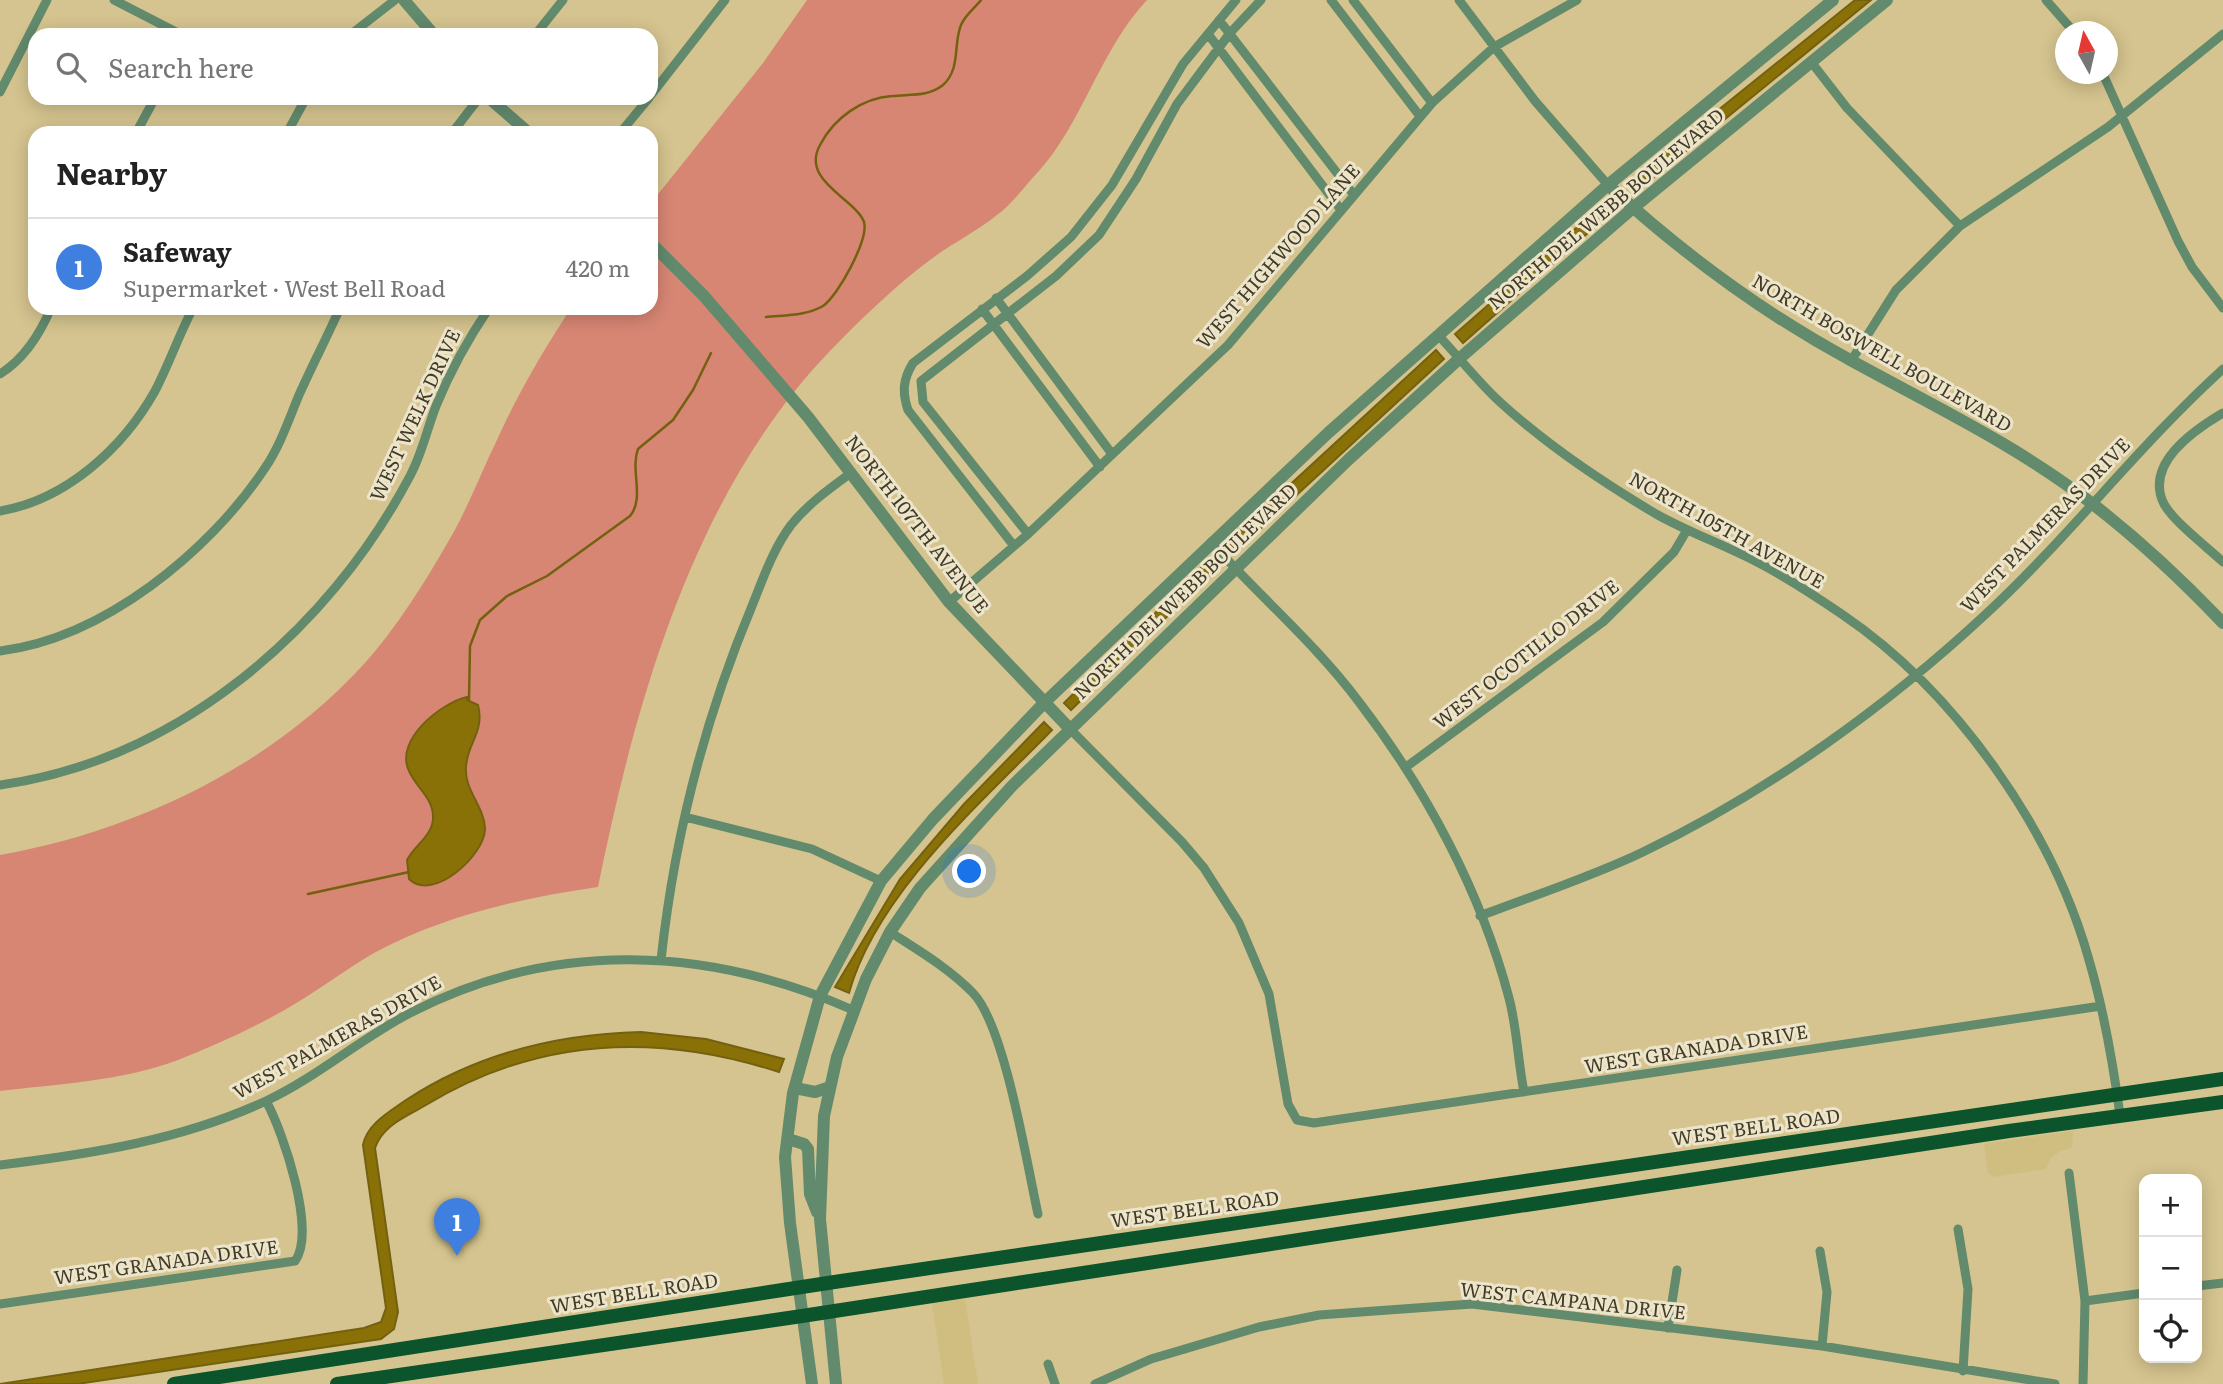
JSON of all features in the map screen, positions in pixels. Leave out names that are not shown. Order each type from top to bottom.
[{"type":"main road","name":"WEST BELL ROAD","points":[[174,1384],[828,1283],[2223,1079]]},
{"type":"main road","points":[[337,1384],[802,1317],[2120,1115],[2223,1102]]},
{"type":"main road","points":[[524,1330],[529,1356]]},
{"type":"street","points":[[32,28],[47,0]]},
{"type":"street","points":[[114,0],[170,28]]},
{"type":"street","points":[[360,28],[396,0]]},
{"type":"street","points":[[404,0],[428,28]]},
{"type":"street","points":[[541,28],[563,0]]},
{"type":"street","points":[[658,87],[725,0]]},
{"type":"street","points":[[1014,546],[908,410],[904,397],[906,374],[913,363],[1051,256],[1089,217],[1130,155],[1169,85],[1236,0]]},
{"type":"street","points":[[1028,534],[923,402],[921,381],[1056,276],[1099,235],[1136,179],[1177,104],[1230,33],[1261,0]]},
{"type":"street","points":[[1331,0],[1419,116]]},
{"type":"street","points":[[1353,0],[1432,103]]},
{"type":"street","name":"NORTH BOSWELL BOULEVARD","points":[[1459,0],[1535,101],[1608,185],[1695,261],[1745,297],[1851,361],[1984,432],[2093,504],[2194,593],[2223,623]]},
{"type":"street","name":"WEST HIGHWOOD LANE","points":[[949,601],[1028,534],[1228,345],[1432,103],[1494,47],[1577,0]]},
{"type":"street","name":"NORTH DEL WEBB BOULEVARD","points":[[813,1384],[790,1223],[786,1157],[788,1139],[795,1088],[820,996],[881,881],[933,819],[1044,703],[1211,542],[1438,335],[1608,185],[1833,0]]},
{"type":"street","name":"NORTH DEL WEBB BOULEVARD","points":[[836,1384],[820,1219],[821,1136],[830,1087],[853,1010],[890,932],[920,888],[958,842],[1234,568],[1460,358],[1633,208],[1887,0]]},
{"type":"street","points":[[2046,0],[2064,21]]},
{"type":"street","points":[[1219,20],[1354,195]]},
{"type":"street","points":[[1208,34],[1341,210]]},
{"type":"street","points":[[1851,361],[1896,290],[1960,226],[2123,115],[2223,34]]},
{"type":"street","points":[[1,87],[28,36]]},
{"type":"street","points":[[1812,63],[1847,108],[1960,226]]},
{"type":"street","points":[[2108,84],[2178,241],[2192,267],[2223,308]]},
{"type":"street","points":[[140,126],[151,105]]},
{"type":"street","points":[[291,126],[302,105]]},
{"type":"street","points":[[457,126],[474,105]]},
{"type":"street","points":[[496,105],[521,126]]},
{"type":"street","points":[[626,126],[643,105]]},
{"type":"street","name":"NORTH 107TH AVENUE","points":[[658,250],[704,296],[851,473],[949,601],[1204,868],[1240,923],[1269,994],[1287,1104],[1297,1120]]},
{"type":"street","points":[[996,298],[1112,454]]},
{"type":"street","points":[[982,309],[1100,467]]},
{"type":"street","points":[[0,374],[16,364],[48,315]]},
{"type":"street","points":[[0,512],[27,507],[77,478],[116,447],[155,391],[190,315]]},
{"type":"street","points":[[0,651],[55,636],[107,614],[172,571],[226,519],[267,466],[337,315]]},
{"type":"street","name":"WEST WELK DRIVE","points":[[0,785],[54,774],[139,741],[228,690],[286,640],[345,578],[390,512],[412,473],[437,404],[469,339],[484,315]]},
{"type":"street","name":"NORTH 105TH AVENUE","points":[[1438,335],[1501,402],[1558,448],[1613,487],[1687,530],[1761,564],[1842,615],[1915,675],[1960,724],[2003,782],[2043,845],[2076,922],[2101,1006],[2120,1115]]},
{"type":"street","name":"WEST PALMERAS DRIVE","points":[[1480,916],[1642,852],[1696,824],[1823,744],[1915,675],[1987,614],[2093,504],[2165,424],[2223,369]]},
{"type":"street","points":[[2223,412],[2196,429],[2162,466],[2159,491],[2165,507],[2223,562]]},
{"type":"street","points":[[661,960],[673,874],[685,817],[721,686],[771,561],[791,526],[805,510],[851,473]]},
{"type":"street","name":"WEST OCOTILLO DRIVE","points":[[1406,767],[1603,621],[1674,552],[1687,530]]},
{"type":"street","points":[[1211,542],[1346,685],[1406,767],[1437,818],[1480,916],[1509,999],[1524,1093]]},
{"type":"street","points":[[685,817],[812,849],[881,881]]},
{"type":"street","points":[[890,932],[974,994],[993,1028],[1008,1080],[1038,1214]]},
{"type":"street","name":"WEST PALMERAS DRIVE","points":[[0,1165],[105,1152],[203,1126],[266,1101],[408,1014],[487,981],[580,961],[661,960],[755,974],[853,1010]]},
{"type":"street","name":"WEST GRANADA DRIVE","points":[[1297,1120],[1314,1124],[2101,1006]]},
{"type":"street","points":[[795,1088],[815,1092],[830,1087]]},
{"type":"street","name":"WEST GRANADA DRIVE","points":[[0,1304],[295,1261],[303,1245],[292,1159],[279,1124],[266,1101]]},
{"type":"street","points":[[788,1139],[804,1144],[808,1149],[810,1194],[820,1219]]},
{"type":"street","points":[[2069,1173],[2085,1301],[2083,1384]]},
{"type":"street","points":[[1958,1229],[1968,1289],[1963,1371]]},
{"type":"street","points":[[1820,1251],[1827,1292],[1822,1346]]},
{"type":"street","points":[[1668,1328],[1677,1269]]},
{"type":"street","points":[[2202,1285],[2223,1283]]},
{"type":"street","points":[[2085,1301],[2139,1294]]},
{"type":"street","name":"WEST CAMPANA DRIVE","points":[[1095,1384],[1152,1359],[1259,1327],[1319,1315],[1472,1304],[1822,1346],[2055,1384]]},
{"type":"street","points":[[1048,1364],[1055,1384]]},
{"type":"shaded area","points":[[807,0],[1147,0],[1116,41],[1067,132],[1038,172],[1003,211],[917,270],[830,351],[783,407],[742,468],[707,533],[677,602],[652,672],[631,744],[598,887],[483,910],[400,940],[374,953],[269,1019],[178,1060],[113,1077],[0,1091],[0,855],[101,830],[197,789],[286,734],[327,701],[364,664],[398,621],[439,558],[522,390],[567,315],[658,315],[658,194],[763,63]]},
{"type":"shaded area","points":[[1855,0],[1871,0],[1638,190],[1630,181]]},
{"type":"shaded area","points":[[1607,201],[1614,210],[1463,343],[1455,334]]},
{"type":"shaded area","points":[[1436,350],[1444,359],[1236,551],[1228,542]]},
{"type":"shaded area","points":[[1210,559],[1218,567],[1071,710],[1064,703]]},
{"type":"shaded area","points":[[467,697],[467,700],[478,705],[480,714],[478,730],[467,759],[466,775],[484,820],[483,839],[468,862],[456,872],[431,885],[419,885],[409,879],[407,860],[430,831],[433,812],[428,799],[409,771],[406,759],[408,747],[433,715]]},
{"type":"shaded area","points":[[1044,722],[1052,730],[934,851],[907,885],[882,920],[863,956],[849,993],[835,987],[900,879],[964,804]]},
{"type":"shaded area","points":[[641,1032],[706,1039],[784,1059],[779,1072],[733,1059],[643,1047],[598,1048],[554,1054],[468,1082],[396,1122],[384,1133],[375,1148],[398,1312],[394,1329],[381,1339],[77,1384],[0,1384],[364,1328],[381,1322],[386,1308],[363,1145],[374,1125],[393,1109],[433,1084],[490,1058],[549,1042]]},
{"type":"shaded area","points":[[2073,1131],[2072,1148],[2060,1151],[2050,1159],[2046,1169],[1993,1177],[1988,1173],[1984,1144]]},
{"type":"shaded area","points":[[965,1299],[978,1384],[944,1384],[932,1303]]},
{"type":"waterway","points":[[766,317],[802,313],[823,306],[844,280],[862,241],[864,222],[851,205],[823,179],[817,169],[816,158],[826,135],[841,118],[860,105],[881,98],[925,93],[943,85],[952,72],[961,25],[981,0]]},
{"type":"waterway","points":[[469,700],[470,646],[480,620],[507,596],[547,576],[630,516],[636,501],[635,466],[638,449],[673,420],[693,390],[711,353]]},
{"type":"waterway","points":[[308,894],[409,872]]},
{"type":"place","name":"Safeway","points":[[457,1256]]}]
